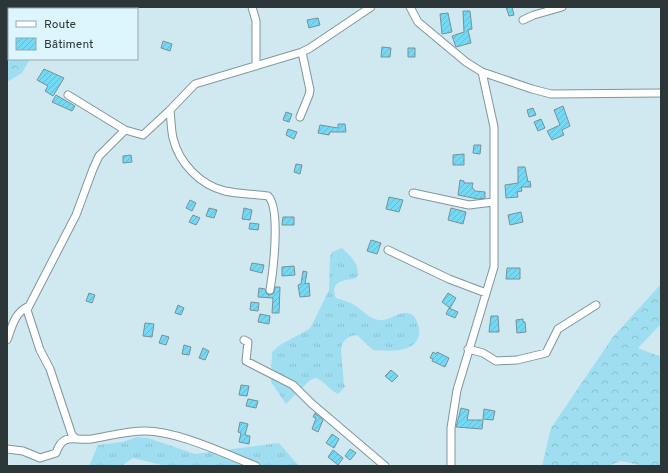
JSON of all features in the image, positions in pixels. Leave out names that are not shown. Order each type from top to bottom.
[{"type":"street","points":[[252,7],[256,21],[256,66]]},
{"type":"street","points":[[68,95],[125,130],[143,135],[195,84],[302,52],[371,7]]},
{"type":"street","points":[[410,7],[418,22],[466,62],[482,72],[551,94],[661,93]]},
{"type":"street","points":[[523,20],[534,15],[562,7]]},
{"type":"street","points":[[300,117],[310,95],[302,52]]},
{"type":"street","points":[[451,466],[451,428],[458,390],[468,349],[494,267],[494,127],[482,72]]},
{"type":"street","points":[[170,110],[172,137],[176,149],[185,165],[194,174],[205,183],[224,190],[268,196],[272,200],[275,220],[274,266],[270,290]]},
{"type":"street","points":[[75,438],[72,435],[50,369],[40,350],[28,316],[28,307],[76,215],[99,156],[125,130]]},
{"type":"street","points":[[413,193],[469,205],[493,202]]},
{"type":"street","points":[[388,250],[449,279],[486,293]]},
{"type":"street","points":[[468,349],[483,353],[496,361],[517,360],[546,353],[558,329],[596,305]]},
{"type":"street","points":[[7,340],[9,331],[20,311],[28,307]]},
{"type":"street","points":[[244,340],[248,342],[246,361],[293,385],[311,403],[385,466]]},
{"type":"street","points":[[7,449],[23,451],[40,458],[56,453],[58,446],[66,439],[90,439],[104,435],[145,431],[156,432],[198,444],[256,466]]},
{"type":"green space","points":[[7,7],[72,7],[8,8],[8,60],[29,60],[22,73],[7,82]]},
{"type":"green space","points":[[342,248],[351,257],[357,267],[358,276],[354,279],[341,281],[335,286],[334,293],[336,298],[354,305],[370,316],[379,320],[408,313],[416,319],[419,328],[419,336],[415,343],[410,347],[387,351],[373,350],[357,335],[348,337],[344,341],[341,349],[344,385],[346,386],[338,394],[316,378],[310,380],[286,404],[271,382],[272,352],[280,345],[309,329],[312,325],[329,290],[330,257],[332,252]]},
{"type":"green space","points":[[661,284],[661,324],[638,348],[661,357],[661,466],[644,466],[621,461],[608,466],[542,466],[551,428],[613,337]]},
{"type":"green space","points":[[137,437],[148,438],[195,454],[279,443],[299,466],[166,466],[133,458],[121,466],[87,466],[90,464],[98,445],[122,442]]},
{"type":"building","points":[[506,7],[512,7],[514,15],[509,16]]},
{"type":"building","points":[[463,11],[470,11],[472,29],[468,30],[471,43],[456,47],[452,36],[464,32]]},
{"type":"building","points":[[448,13],[452,32],[442,34],[440,14]]},
{"type":"building","points":[[318,18],[320,25],[309,28],[307,20]]},
{"type":"building","points":[[163,41],[172,44],[170,51],[161,48]]},
{"type":"building","points":[[382,47],[391,48],[390,57],[381,57]]},
{"type":"building","points":[[408,48],[415,48],[415,57],[408,57]]},
{"type":"building","points":[[44,69],[64,78],[53,96],[45,91],[48,86],[37,80]]},
{"type":"building","points":[[56,95],[75,106],[72,111],[52,102]]},
{"type":"building","points":[[563,106],[570,126],[562,130],[564,135],[552,140],[547,131],[560,125],[554,110]]},
{"type":"building","points":[[533,108],[536,115],[529,117],[527,110]]},
{"type":"building","points":[[286,112],[292,114],[289,122],[283,120]]},
{"type":"building","points":[[541,119],[545,128],[538,131],[534,122]]},
{"type":"building","points":[[338,124],[345,124],[346,132],[330,132],[329,135],[318,133],[320,125],[338,128]]},
{"type":"building","points":[[288,129],[297,132],[294,139],[286,135]]},
{"type":"building","points":[[474,145],[481,145],[480,154],[473,153]]},
{"type":"building","points":[[464,154],[464,165],[453,165],[453,155]]},
{"type":"building","points":[[131,155],[132,162],[123,163],[123,156]]},
{"type":"building","points":[[296,164],[302,165],[300,174],[294,172]]},
{"type":"building","points":[[518,167],[525,167],[528,182],[530,181],[531,187],[521,187],[522,191],[517,192],[518,197],[506,198],[505,185],[518,183]]},
{"type":"building","points":[[460,180],[464,181],[464,183],[473,183],[472,187],[475,191],[485,192],[485,198],[478,199],[458,195]]},
{"type":"building","points":[[389,197],[403,200],[399,212],[386,209]]},
{"type":"building","points":[[190,200],[196,203],[192,211],[186,208]]},
{"type":"building","points":[[209,208],[217,210],[214,218],[206,216]]},
{"type":"building","points":[[244,208],[252,210],[250,220],[242,219]]},
{"type":"building","points":[[451,208],[466,212],[463,224],[448,220]]},
{"type":"building","points":[[521,212],[523,222],[510,225],[508,215]]},
{"type":"building","points":[[193,215],[200,218],[196,225],[189,222]]},
{"type":"building","points":[[283,217],[294,217],[294,225],[282,225]]},
{"type":"building","points":[[250,223],[259,224],[258,230],[249,229]]},
{"type":"building","points":[[371,240],[381,243],[377,254],[367,251]]},
{"type":"building","points":[[252,263],[264,265],[262,273],[250,270]]},
{"type":"building","points":[[294,266],[295,275],[282,276],[282,267]]},
{"type":"building","points":[[507,268],[520,268],[520,279],[506,279]]},
{"type":"building","points":[[303,271],[307,272],[305,284],[309,283],[310,296],[300,297],[298,285],[301,284]]},
{"type":"building","points":[[275,287],[280,287],[279,313],[272,313],[273,298],[258,297],[259,288],[265,289],[267,294],[270,295],[274,293]]},
{"type":"building","points":[[89,293],[95,295],[92,303],[86,301]]},
{"type":"building","points":[[448,293],[456,298],[450,308],[442,302]]},
{"type":"building","points":[[251,302],[259,303],[258,311],[250,310]]},
{"type":"building","points":[[178,305],[184,308],[181,315],[175,313]]},
{"type":"building","points":[[449,308],[458,312],[455,318],[446,314]]},
{"type":"building","points":[[260,314],[270,316],[269,324],[258,322]]},
{"type":"building","points":[[491,316],[498,316],[499,332],[489,332]]},
{"type":"building","points":[[523,319],[523,322],[525,322],[526,332],[517,333],[516,320]]},
{"type":"building","points":[[145,323],[154,324],[152,337],[143,336]]},
{"type":"building","points":[[162,335],[169,337],[166,345],[159,343]]},
{"type":"building","points":[[184,345],[191,347],[189,355],[182,354]]},
{"type":"building","points":[[203,348],[209,351],[205,360],[199,358]]},
{"type":"building","points":[[433,352],[436,354],[437,352],[449,358],[445,367],[432,361],[433,359],[430,358]]},
{"type":"building","points":[[391,370],[398,376],[392,382],[385,376]]},
{"type":"building","points":[[241,385],[249,386],[247,396],[239,395]]},
{"type":"building","points":[[248,399],[258,401],[256,408],[246,406]]},
{"type":"building","points":[[461,408],[469,410],[467,420],[483,420],[482,429],[456,427]]},
{"type":"building","points":[[484,409],[495,411],[493,420],[483,419]]},
{"type":"building","points":[[315,413],[323,420],[318,432],[312,429],[316,418],[313,417]]},
{"type":"building","points":[[240,422],[248,424],[245,435],[250,436],[249,444],[239,442],[241,433],[238,432]]},
{"type":"building","points":[[332,434],[339,439],[334,448],[326,443]]},
{"type":"building","points":[[350,449],[356,453],[350,460],[345,456]]},
{"type":"building","points":[[333,450],[343,458],[338,465],[328,457]]}]
